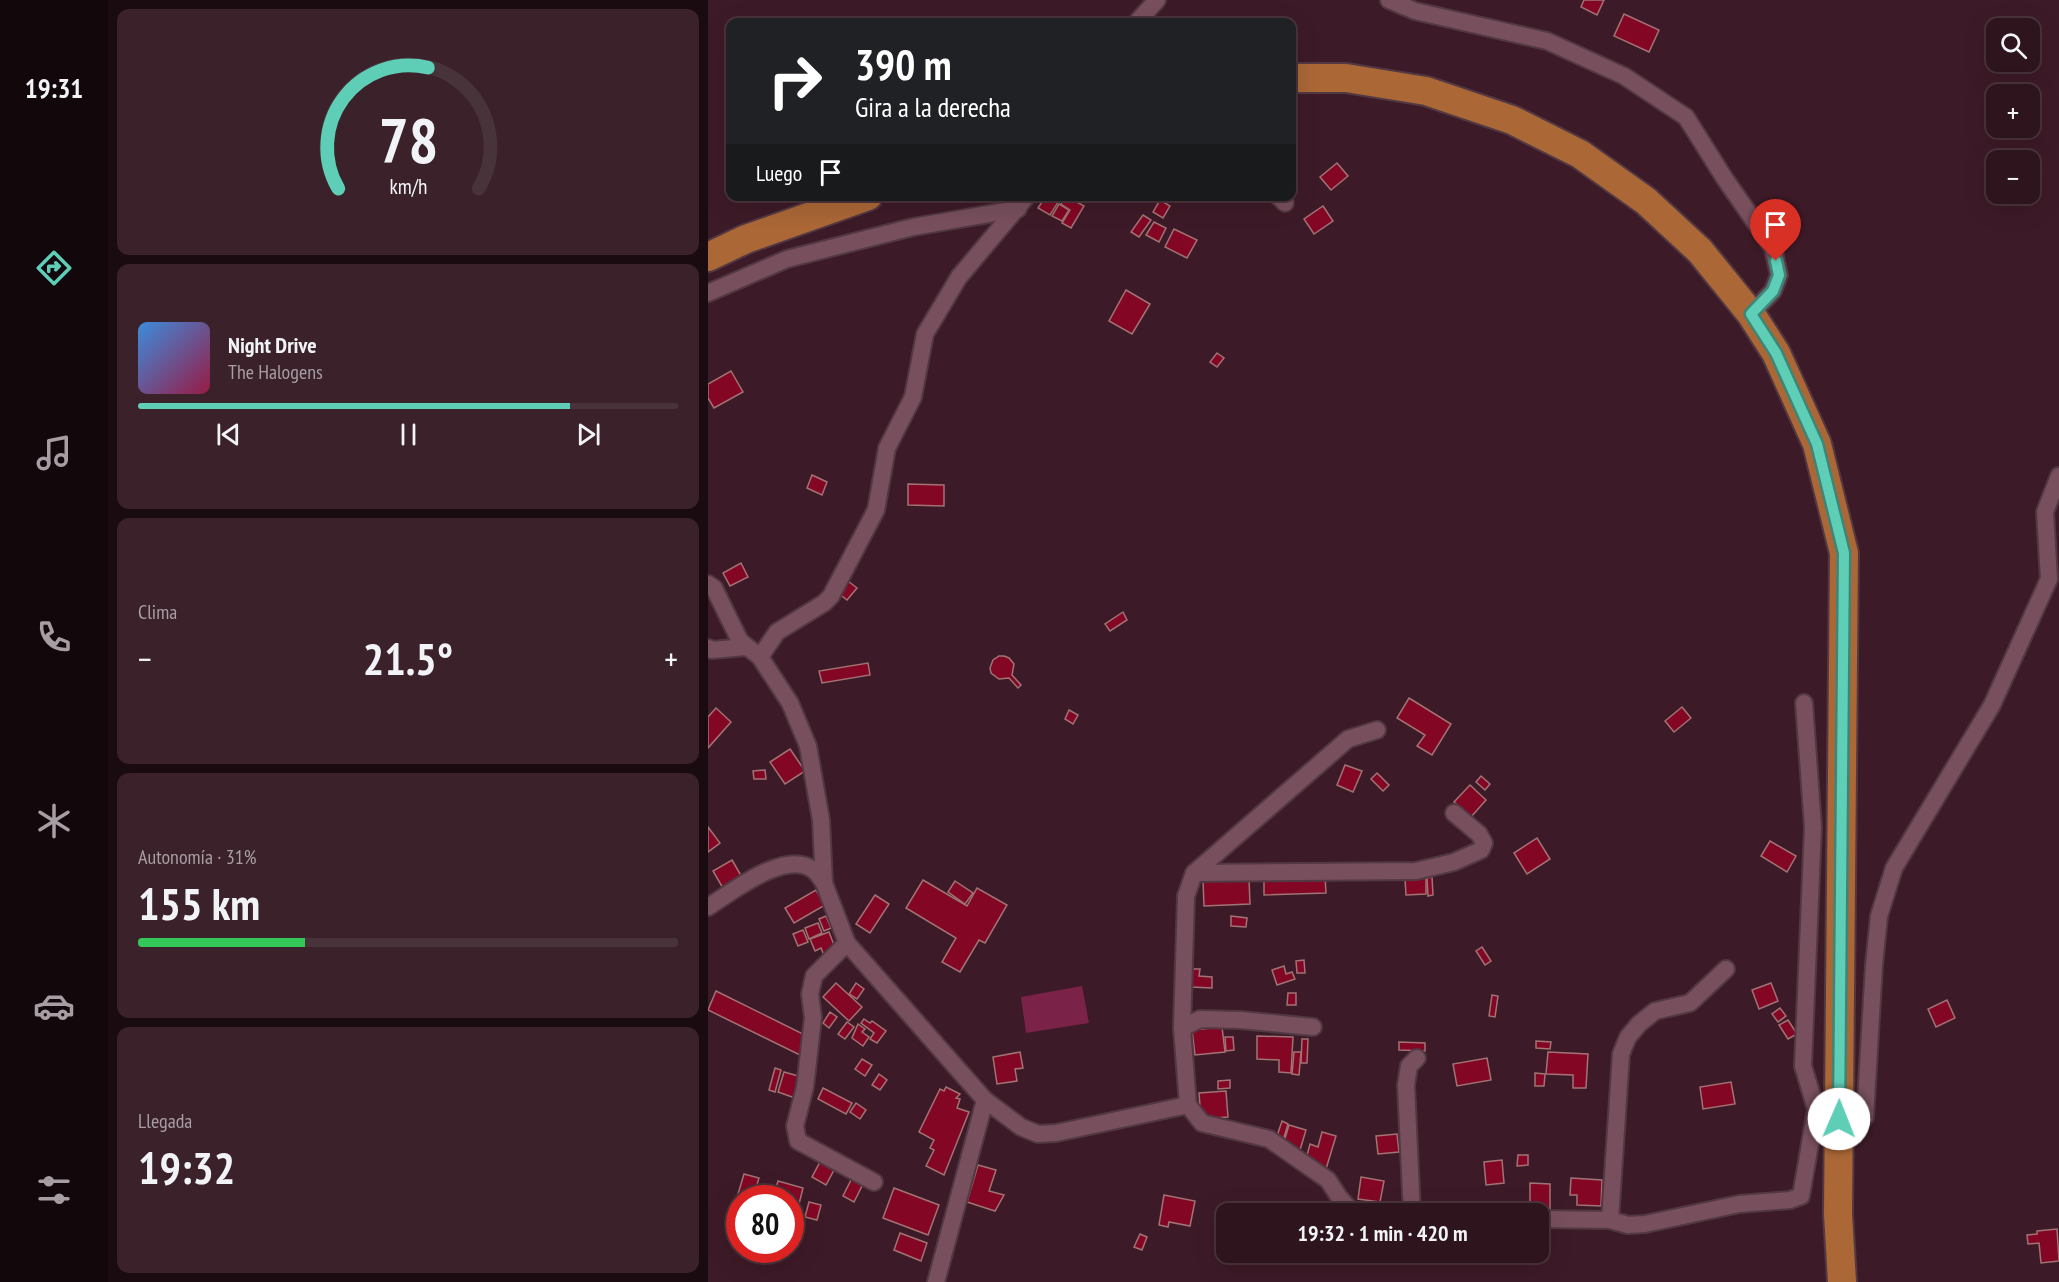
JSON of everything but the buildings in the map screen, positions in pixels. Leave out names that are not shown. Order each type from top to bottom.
[{"type":"highway","points":[[1296,78],[1346,78],[1426,91],[1512,120],[1570,149],[1646,201],[1700,251],[1751,314],[1776,353],[1817,444],[1844,553],[1827,1114],[1838,1214],[1842,1282]]},
{"type":"highway","points":[[708,257],[746,239],[854,201]]},
{"type":"street","points":[[1141,18],[1157,0]]},
{"type":"street","points":[[1389,0],[1415,12],[1547,41],[1624,76],[1686,117],[1725,179],[1773,248],[1779,275],[1773,291],[1751,314]]},
{"type":"street","points":[[708,293],[787,259],[913,226],[1023,203]]},
{"type":"street","points":[[708,648],[753,652],[777,632],[824,603],[831,596],[876,510],[887,448],[913,397],[926,334],[959,277],[1023,203]]},
{"type":"street","points":[[1827,1114],[1854,1123],[1865,1116],[1879,916],[1894,868],[1992,705],[2049,579],[2045,512],[2059,476]]},
{"type":"street","points":[[708,584],[714,588],[740,641],[753,652],[790,703],[808,746],[821,820],[824,883],[847,943],[985,1100],[1021,1127],[1038,1134],[1056,1133],[1188,1104]]},
{"type":"street","points":[[1549,1219],[1610,1220],[1628,1225],[1645,1224],[1739,1204],[1790,1200],[1801,1196],[1827,1114],[1803,1066],[1813,827],[1804,703]]},
{"type":"street","points":[[1344,1203],[1329,1180],[1269,1139],[1202,1123],[1188,1104],[1182,1028],[1186,896],[1194,873],[1348,740],[1377,730]]},
{"type":"street","points":[[1194,873],[1416,871],[1454,862],[1481,850],[1484,843],[1479,834],[1454,813]]},
{"type":"street","points":[[708,907],[763,873],[788,863],[811,868],[824,883]]},
{"type":"street","points":[[847,943],[814,976],[810,993],[813,1018],[805,1087],[795,1134],[798,1141],[874,1182]]},
{"type":"street","points":[[1610,1220],[1621,1054],[1628,1037],[1655,1011],[1690,1003],[1726,969]]},
{"type":"street","points":[[1182,1028],[1200,1019],[1240,1020],[1313,1027]]},
{"type":"street","points":[[1411,1203],[1406,1084],[1409,1066],[1417,1058]]},
{"type":"street","points":[[936,1282],[985,1100]]},
{"type":"shaded area","points":[[1082,986],[1089,1023],[1026,1033],[1021,997]]},
{"type":"route","points":[[1776,261],[1779,275],[1773,291],[1751,314],[1776,353],[1817,444],[1844,553],[1839,1119]]}]
